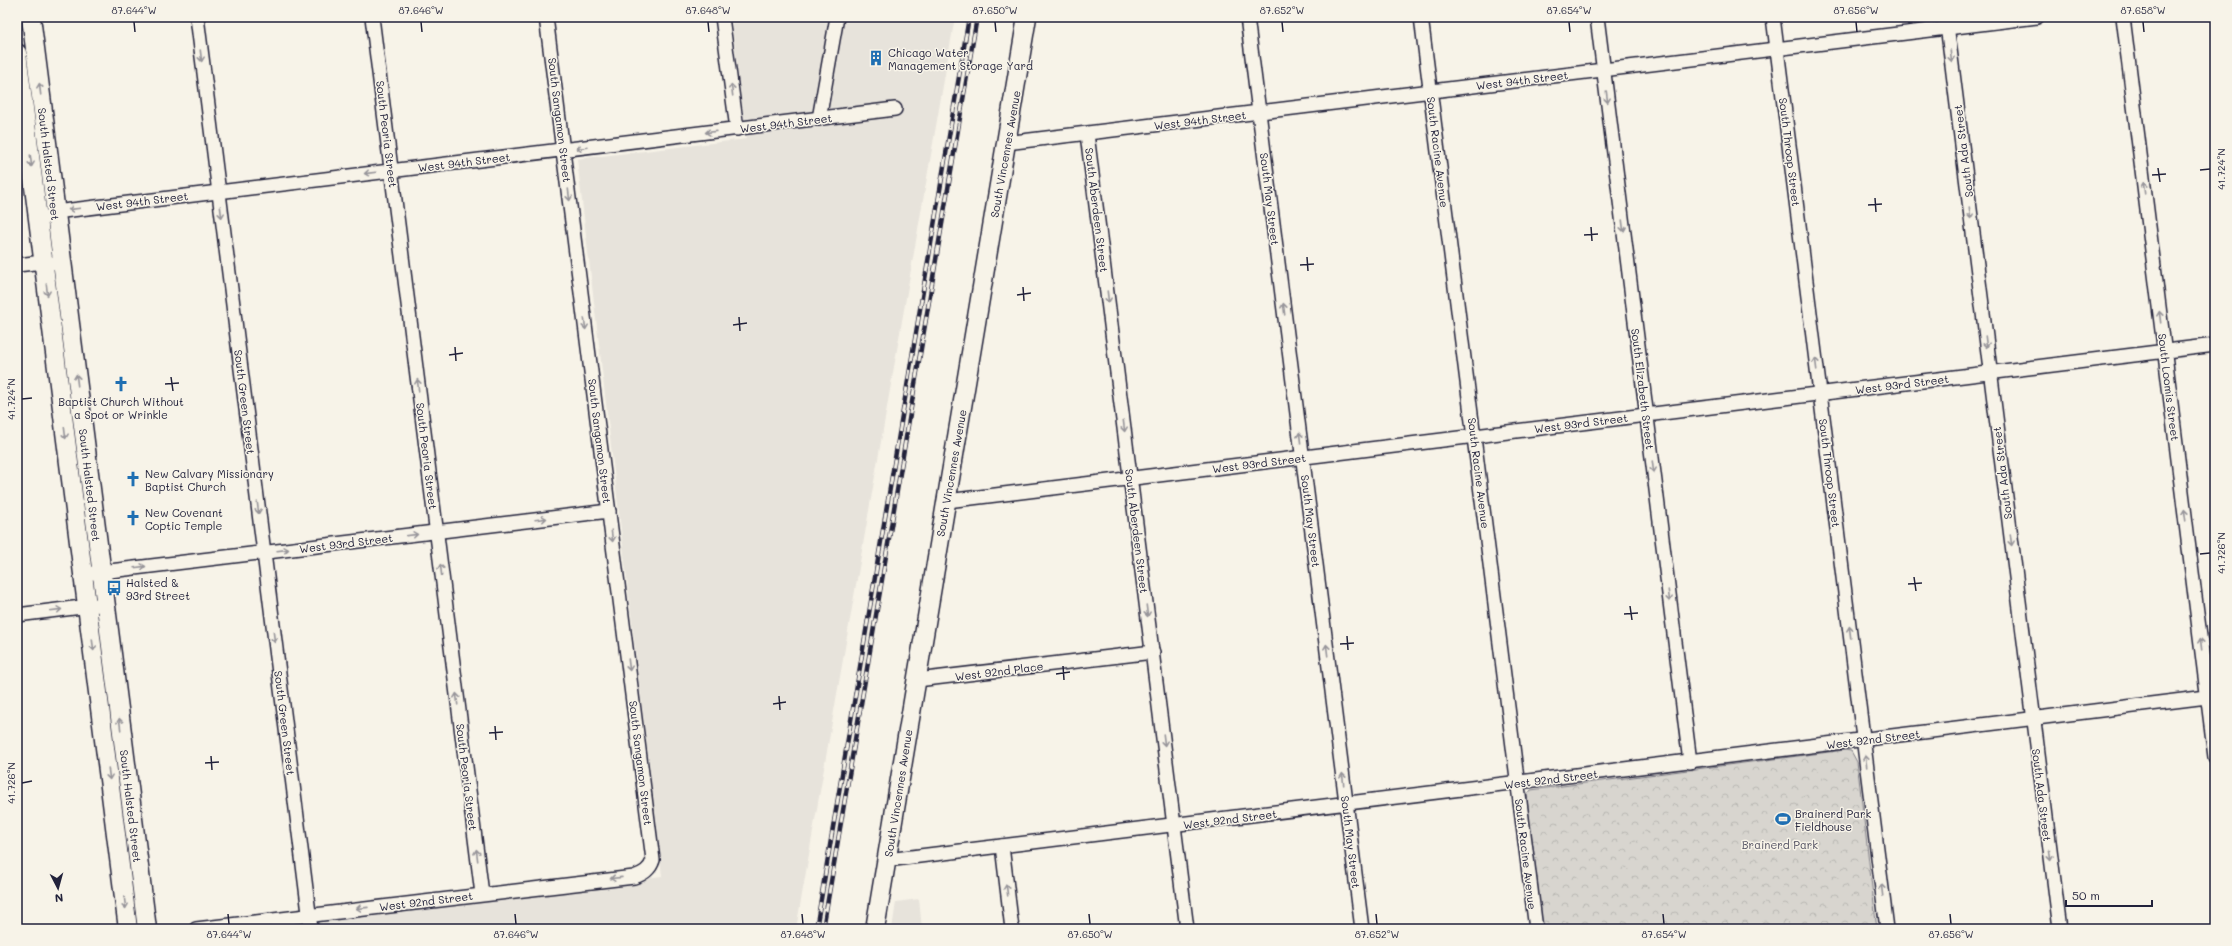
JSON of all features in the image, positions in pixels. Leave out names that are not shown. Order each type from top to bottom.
[{"type":"main road","name":"South Halsted Street","points":[[31,17],[147,929]]},
{"type":"main road","name":"South Vincennes Avenue","points":[[875,929],[1027,17]]},
{"type":"main road","name":"South Halsted Street","points":[[17,53],[128,929]]},
{"type":"street","name":"South Green Street","points":[[197,17],[311,929]]},
{"type":"street","name":"South Peoria Street","points":[[372,17],[482,894]]},
{"type":"street","name":"South Sangamon Street","points":[[546,17],[653,860],[652,865]]},
{"type":"street","points":[[722,17],[736,129]]},
{"type":"street","points":[[819,119],[837,17]]},
{"type":"street","name":"South May Street","points":[[1247,17],[1362,929]]},
{"type":"street","name":"South Racine Avenue","points":[[1421,17],[1536,929]]},
{"type":"street","name":"South Elizabeth Street","points":[[1597,17],[1690,762]]},
{"type":"street","name":"South Throop Street","points":[[1773,17],[1887,929]]},
{"type":"street","name":"West 94th Street","points":[[1006,143],[1777,49],[1947,22],[2038,17]]},
{"type":"street","name":"South Loomis Street","points":[[2123,17],[2164,352],[2211,697],[2215,757]]},
{"type":"street","name":"South Ada Street","points":[[1947,22],[2032,719],[2060,929]]},
{"type":"street","name":"West 94th Street","points":[[55,212],[895,109]]},
{"type":"street","name":"South Aberdeen Street","points":[[1087,134],[1188,929]]},
{"type":"street","points":[[39,227],[55,212]]},
{"type":"street","points":[[17,265],[43,262],[62,266]]},
{"type":"street","name":"West 93rd Street","points":[[947,501],[2215,345]]},
{"type":"street","name":"West 93rd Street","points":[[83,574],[609,511]]},
{"type":"street","points":[[17,615],[106,604]]},
{"type":"street","name":"West 92nd Place","points":[[917,680],[1153,652]]},
{"type":"street","name":"West 92nd Street","points":[[887,860],[2211,697]]},
{"type":"street","points":[[1002,846],[1012,929]]},
{"type":"street","name":"West 92nd Street","points":[[196,929],[309,914],[634,877],[644,873],[652,865]]},
{"type":"shaded area","points":[[731,17],[955,17],[796,929],[324,929],[323,920],[662,876],[577,159],[746,139]]},
{"type":"shaded area","points":[[919,899],[922,929],[892,929],[896,902]]},
{"type":"green space","name":"Brainerd Park","points":[[1845,750],[1851,751],[1857,762],[1877,929],[1543,929],[1527,800],[1527,795],[1531,790]]},
{"type":"railway","points":[[816,929],[969,17]]},
{"type":"railway","points":[[823,929],[977,17]]},
{"type":"place","name":"Chicago Water Management Storage Yard","points":[[876,58]]},
{"type":"place","name":"Baptist Church Without a Spot or Wrinkle","points":[[121,384]]},
{"type":"place","name":"New Calvary Missionary Baptist Church","points":[[133,479]]},
{"type":"place","name":"New Covenant Coptic Temple","points":[[133,518]]},
{"type":"place","name":"Halsted & 93rd Street","points":[[114,588]]},
{"type":"place","name":"Brainerd Park Fieldhouse","points":[[1783,819]]}]
